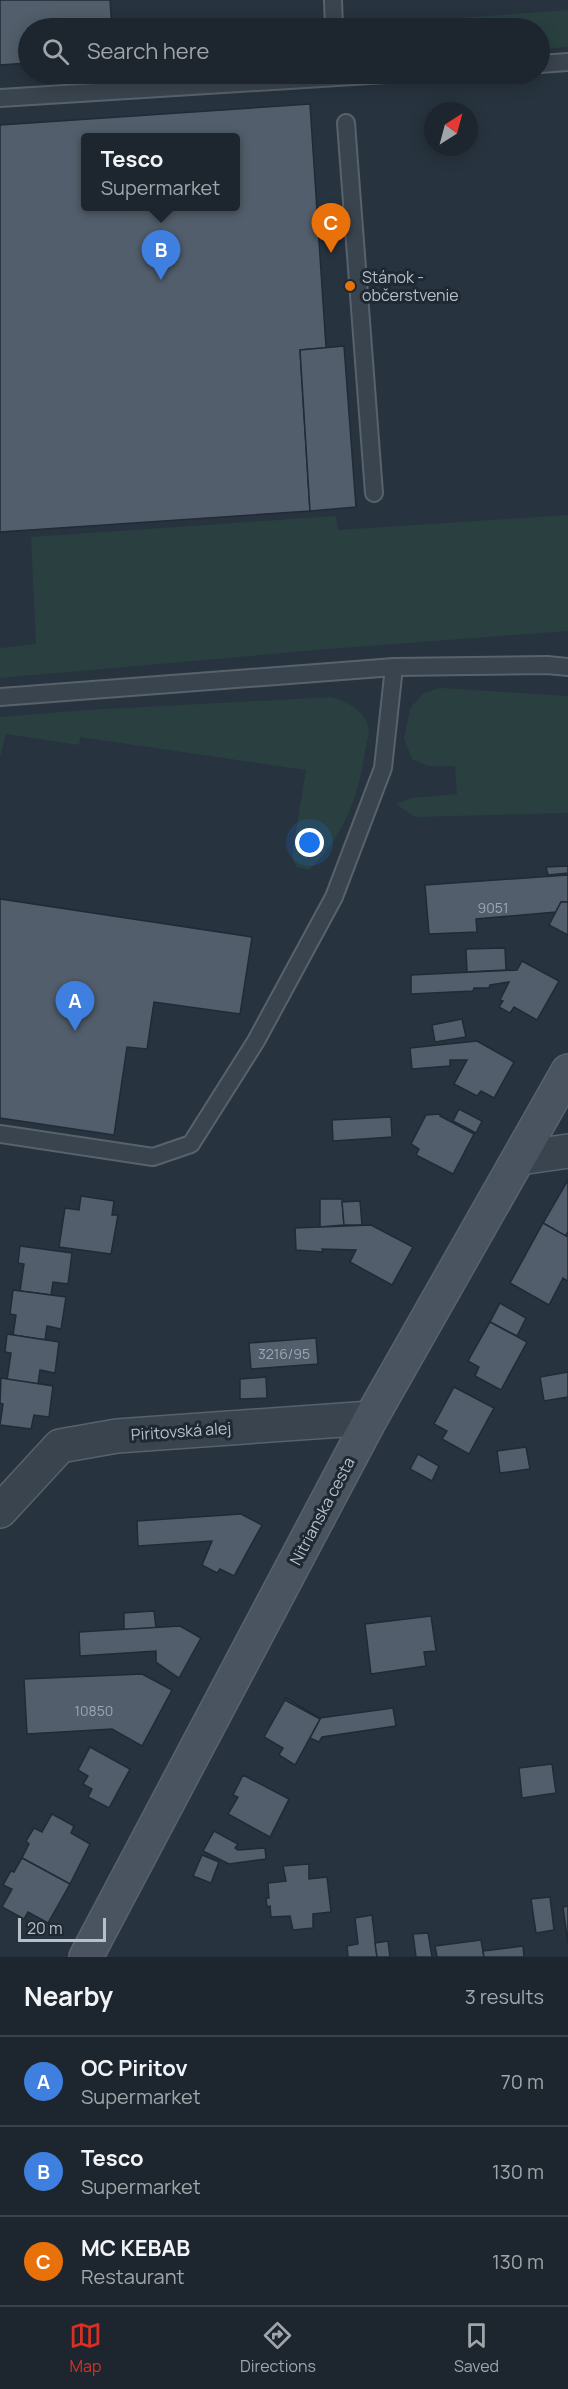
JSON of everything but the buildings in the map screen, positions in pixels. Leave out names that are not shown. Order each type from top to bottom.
[{"type":"main road","name":"Nitrianska cesta","points":[[86,1957],[371,1418],[568,1071]]},
{"type":"street","points":[[520,1158],[568,1151]]},
{"type":"street","name":"Piritovská alej","points":[[4,1502],[60,1446],[117,1436],[371,1418]]},
{"type":"lane","points":[[333,0],[334,18]]},
{"type":"lane","points":[[550,63],[568,62]]},
{"type":"lane","points":[[0,98],[206,84]]},
{"type":"lane","points":[[346,123],[374,493]]},
{"type":"lane","points":[[547,664],[568,658]]},
{"type":"lane","points":[[0,697],[394,667],[547,664],[568,667]]},
{"type":"lane","points":[[0,1134],[153,1157],[191,1144],[256,1041],[334,897],[383,768],[394,667]]},
{"type":"green space","points":[[568,10],[568,47],[550,48],[550,18],[461,18]]},
{"type":"green space","points":[[568,515],[568,631],[0,678],[0,648],[36,644],[31,537],[336,516],[338,530]]},
{"type":"green space","points":[[440,688],[568,696],[568,813],[415,817],[396,804],[412,798],[457,794],[455,766],[428,766],[412,759],[404,739],[410,709],[422,694]]},
{"type":"green space","points":[[332,697],[360,712],[367,723],[369,735],[358,784],[347,816],[331,845],[309,870],[296,867],[292,855],[306,770],[80,737],[79,745],[6,734],[0,757],[0,717]]},
{"type":"place","name":"MC KEBAB","points":[[331,253]]},
{"type":"place","name":"Tesco","points":[[161,280]]},
{"type":"place","name":"Stánok - občerstvenie","points":[[350,286]]},
{"type":"place","name":"OC Piritov","points":[[75,1031]]}]
